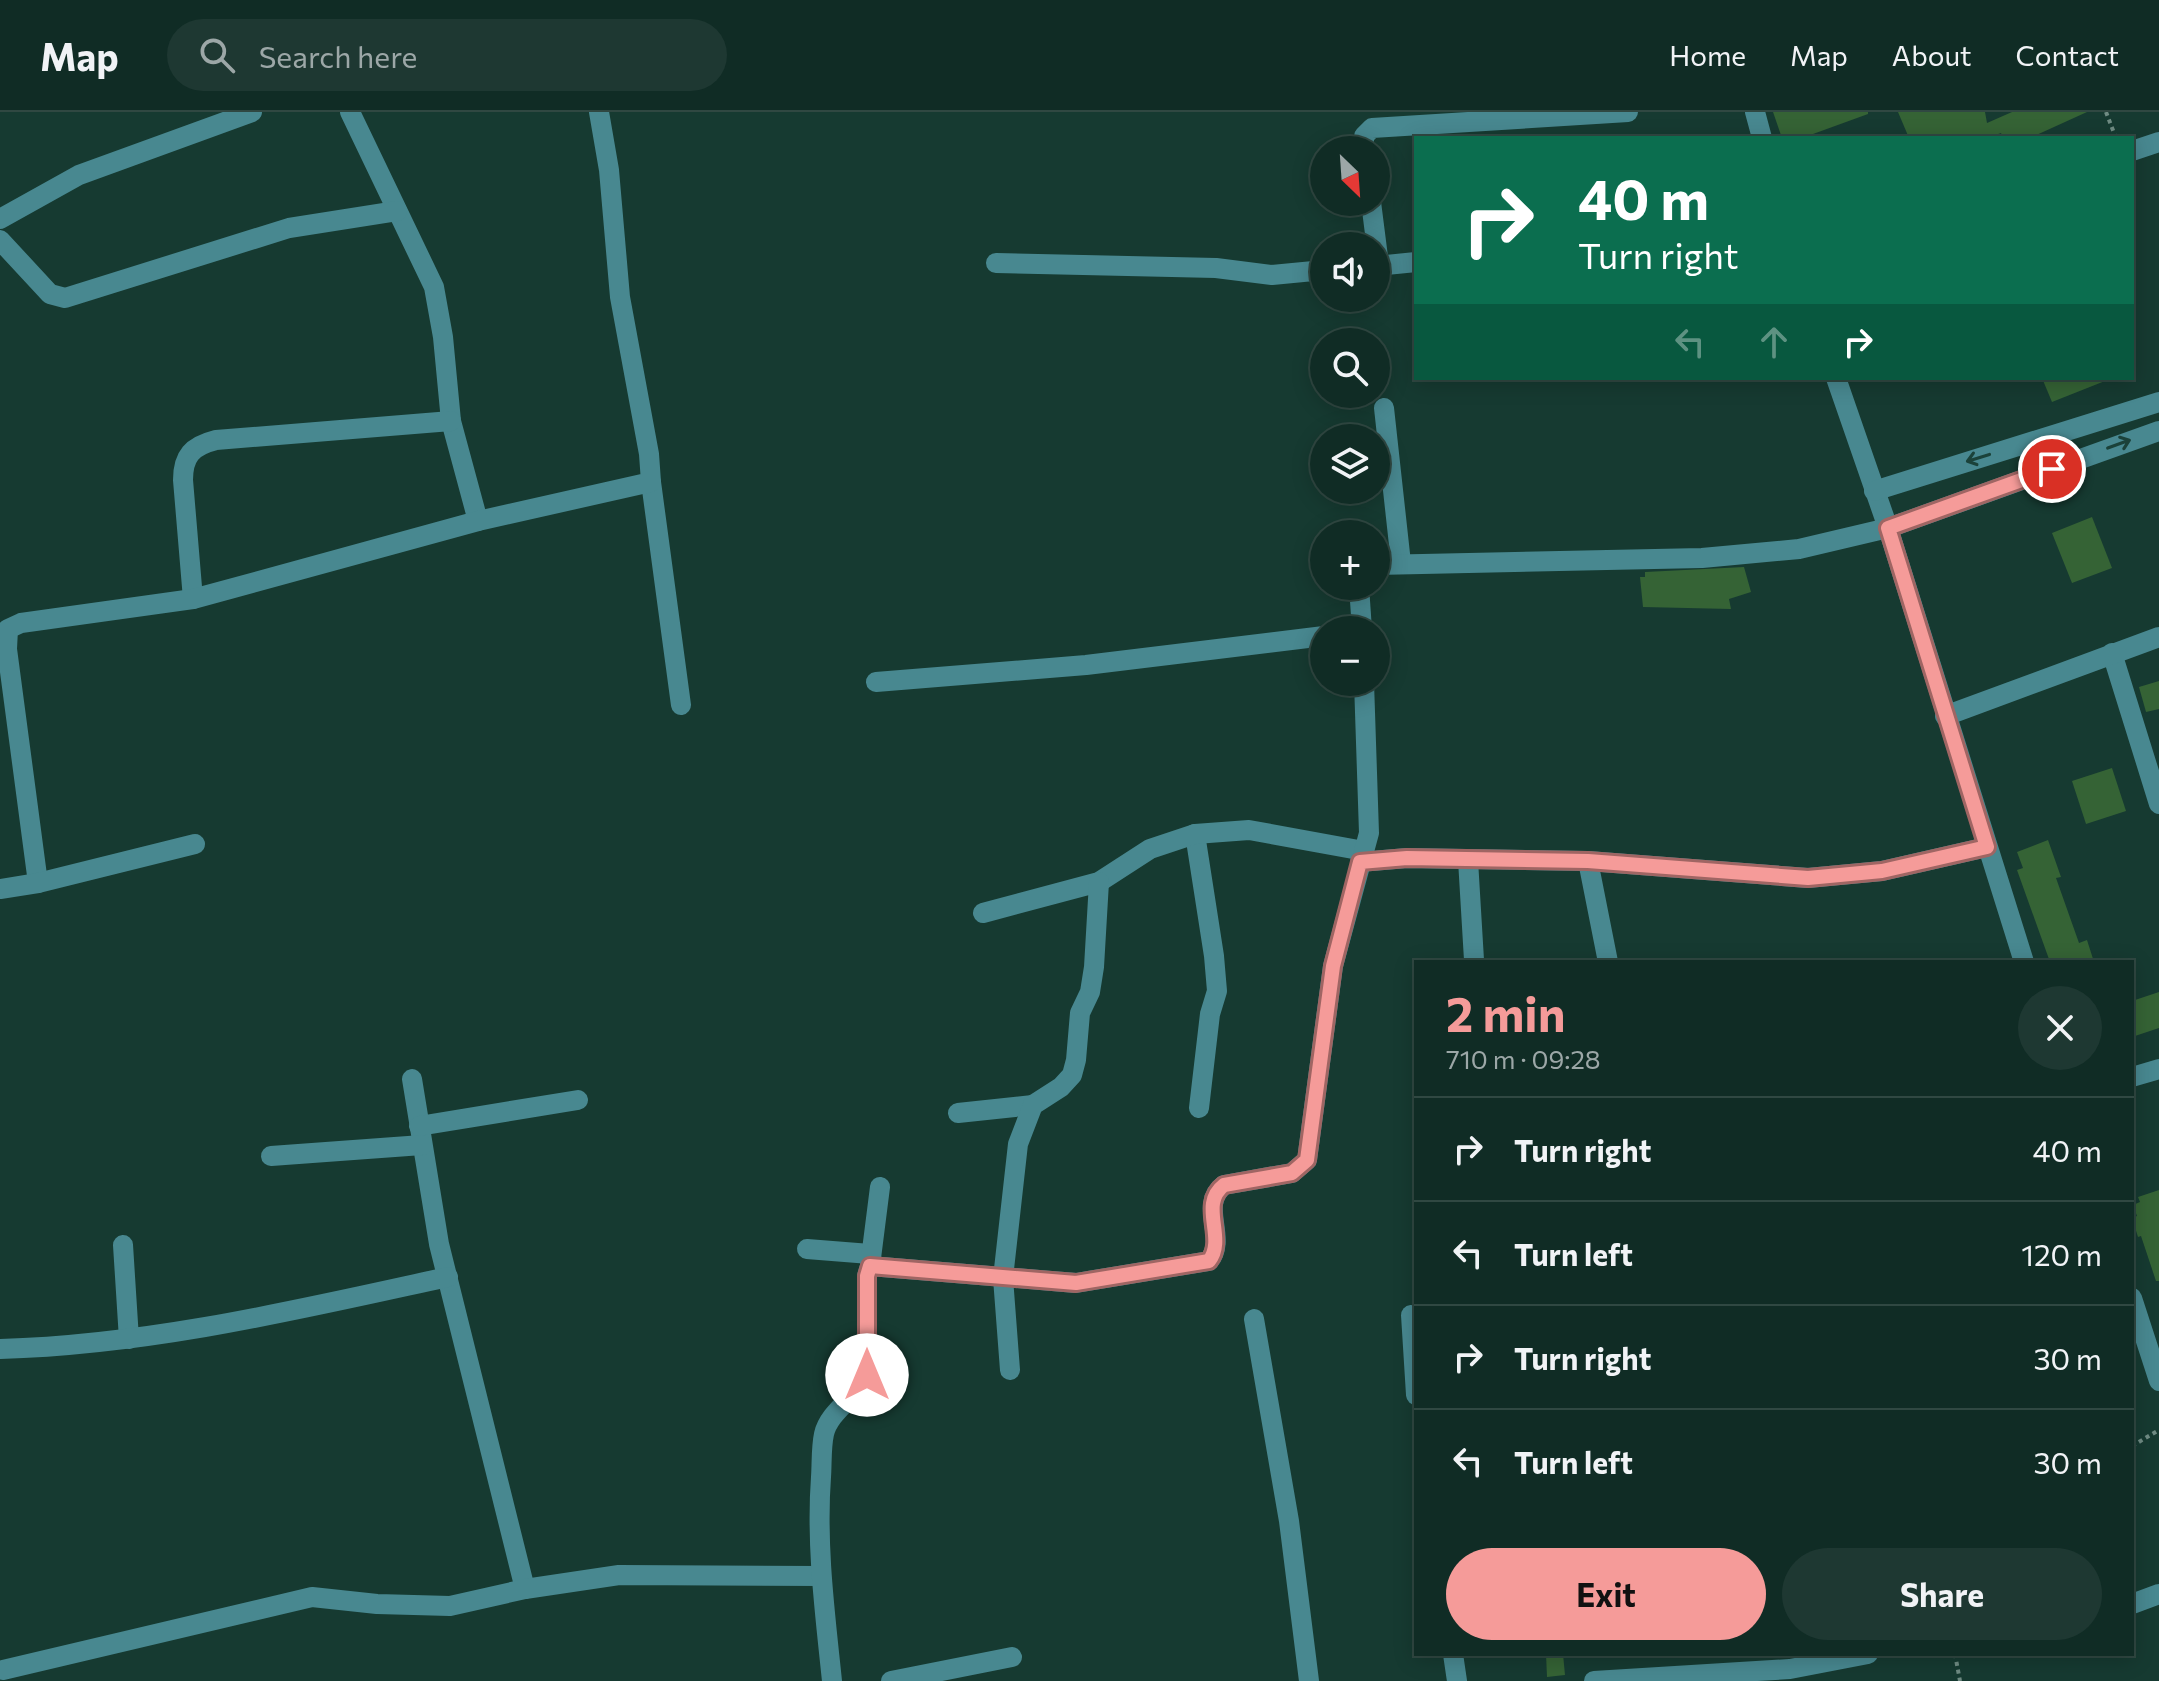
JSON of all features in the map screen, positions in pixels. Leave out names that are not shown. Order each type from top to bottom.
[{"type":"street","points":[[0,219],[79,175],[252,112]]},
{"type":"street","points":[[350,112],[434,287],[443,337],[451,421],[478,521]]},
{"type":"street","points":[[599,112],[609,170],[620,297],[649,454],[681,705]]},
{"type":"street","points":[[1364,136],[1372,128],[1628,112]]},
{"type":"street","points":[[1755,112],[1761,136]]},
{"type":"street","points":[[2134,150],[2159,142]]},
{"type":"street","points":[[0,240],[50,294],[65,298],[289,228],[397,211]]},
{"type":"street","points":[[1390,265],[1414,262]]},
{"type":"street","points":[[996,263],[1216,268],[1272,275],[1310,271]]},
{"type":"street","points":[[1837,380],[1888,528],[2023,960]]},
{"type":"street","points":[[1874,491],[2159,402]]},
{"type":"street","points":[[1384,408],[1401,563]]},
{"type":"street","points":[[193,599],[183,466],[188,453],[202,443],[451,421]]},
{"type":"street","points":[[1390,564],[1702,558],[1799,549],[1888,528],[2159,431]]},
{"type":"street","points":[[38,883],[8,714],[8,629],[21,623],[193,599],[478,521],[651,482]]},
{"type":"street","points":[[1945,716],[2159,637]]},
{"type":"street","points":[[876,682],[1086,665],[1310,638]]},
{"type":"street","points":[[2112,653],[2159,804]]},
{"type":"street","points":[[807,1249],[1003,1278],[1076,1283],[1209,1261],[1217,1247],[1212,1200],[1217,1190],[1224,1185],[1292,1173],[1307,1160],[1333,966],[1369,833],[1365,696]]},
{"type":"street","points":[[983,913],[1099,882],[1150,849],[1195,834],[1249,830],[1362,856],[1588,861],[1808,878],[1882,871],[1987,847]]},
{"type":"street","points":[[1195,834],[1217,991],[1210,1014],[1199,1108]]},
{"type":"street","points":[[0,889],[38,883],[195,844]]},
{"type":"street","points":[[1468,860],[1474,960]]},
{"type":"street","points":[[1588,861],[1608,960]]},
{"type":"street","points":[[958,1113],[1033,1105],[1061,1087],[1072,1075],[1080,1013],[1090,992],[1094,967],[1099,882]]},
{"type":"street","points":[[2134,1076],[2159,1069]]},
{"type":"street","points":[[412,1079],[448,1277],[525,1589]]},
{"type":"street","points":[[271,1156],[420,1136],[578,1100]]},
{"type":"street","points":[[1010,1370],[1003,1278],[1018,1144],[1033,1105]]},
{"type":"street","points":[[832,1681],[821,1576],[819,1503],[824,1431],[844,1403],[862,1386],[867,1375],[867,1276],[880,1187]]},
{"type":"street","points":[[123,1245],[129,1339]]},
{"type":"street","points":[[0,1349],[129,1339],[294,1310],[448,1277]]},
{"type":"street","points":[[2134,1304],[2159,1381]]},
{"type":"street","points":[[1411,1315],[1414,1363]]},
{"type":"street","points":[[1254,1319],[1289,1521],[1309,1681]]},
{"type":"street","points":[[3,1670],[312,1597],[377,1604],[450,1606],[525,1589],[619,1575],[821,1576]]},
{"type":"street","points":[[2134,1603],[2159,1594]]},
{"type":"street","points":[[1453,1656],[1457,1681]]},
{"type":"street","points":[[1594,1681],[1790,1669],[1858,1656]]},
{"type":"street","points":[[891,1681],[1012,1657]]},
{"type":"path","points":[[2106,112],[2115,136]]},
{"type":"path","points":[[2134,1445],[2159,1430]]},
{"type":"path","points":[[1955,1656],[1960,1681]]},
{"type":"building","points":[[1773,112],[1868,112],[1808,136],[1781,136]]},
{"type":"building","points":[[1898,112],[1985,112],[1987,123],[2012,112],[2087,112],[2034,136],[2002,136],[2001,133],[1993,136],[1908,136]]},
{"type":"building","points":[[2043,380],[2107,380],[2052,402]]},
{"type":"building","points":[[2092,517],[2112,568],[2072,583],[2052,533]]},
{"type":"building","points":[[1744,567],[1751,592],[1729,599],[1731,609],[1643,607],[1640,577],[1645,577],[1645,572]]},
{"type":"building","points":[[2159,681],[2159,709],[2146,712],[2139,687]]},
{"type":"building","points":[[2112,768],[2126,811],[2086,824],[2072,781]]},
{"type":"building","points":[[2048,840],[2061,877],[2056,878],[2079,943],[2087,940],[2093,960],[2049,960],[2017,870],[2023,868],[2017,852]]},
{"type":"building","points":[[2159,992],[2159,1028],[2134,1036],[2134,1000]]},
{"type":"building","points":[[2159,1190],[2159,1281],[2156,1281],[2134,1224],[2134,1217],[2137,1216],[2134,1205],[2140,1202],[2138,1197]]},
{"type":"building","points":[[1546,1656],[1563,1656],[1565,1675],[1547,1677]]},
{"type":"route","points":[[867,1375],[867,1276],[870,1266],[1076,1283],[1209,1261],[1217,1247],[1212,1200],[1217,1190],[1224,1185],[1292,1173],[1307,1160],[1333,966],[1360,862],[1407,858],[1588,861],[1808,878],[1882,871],[1987,847],[1888,528],[2052,469]]}]
